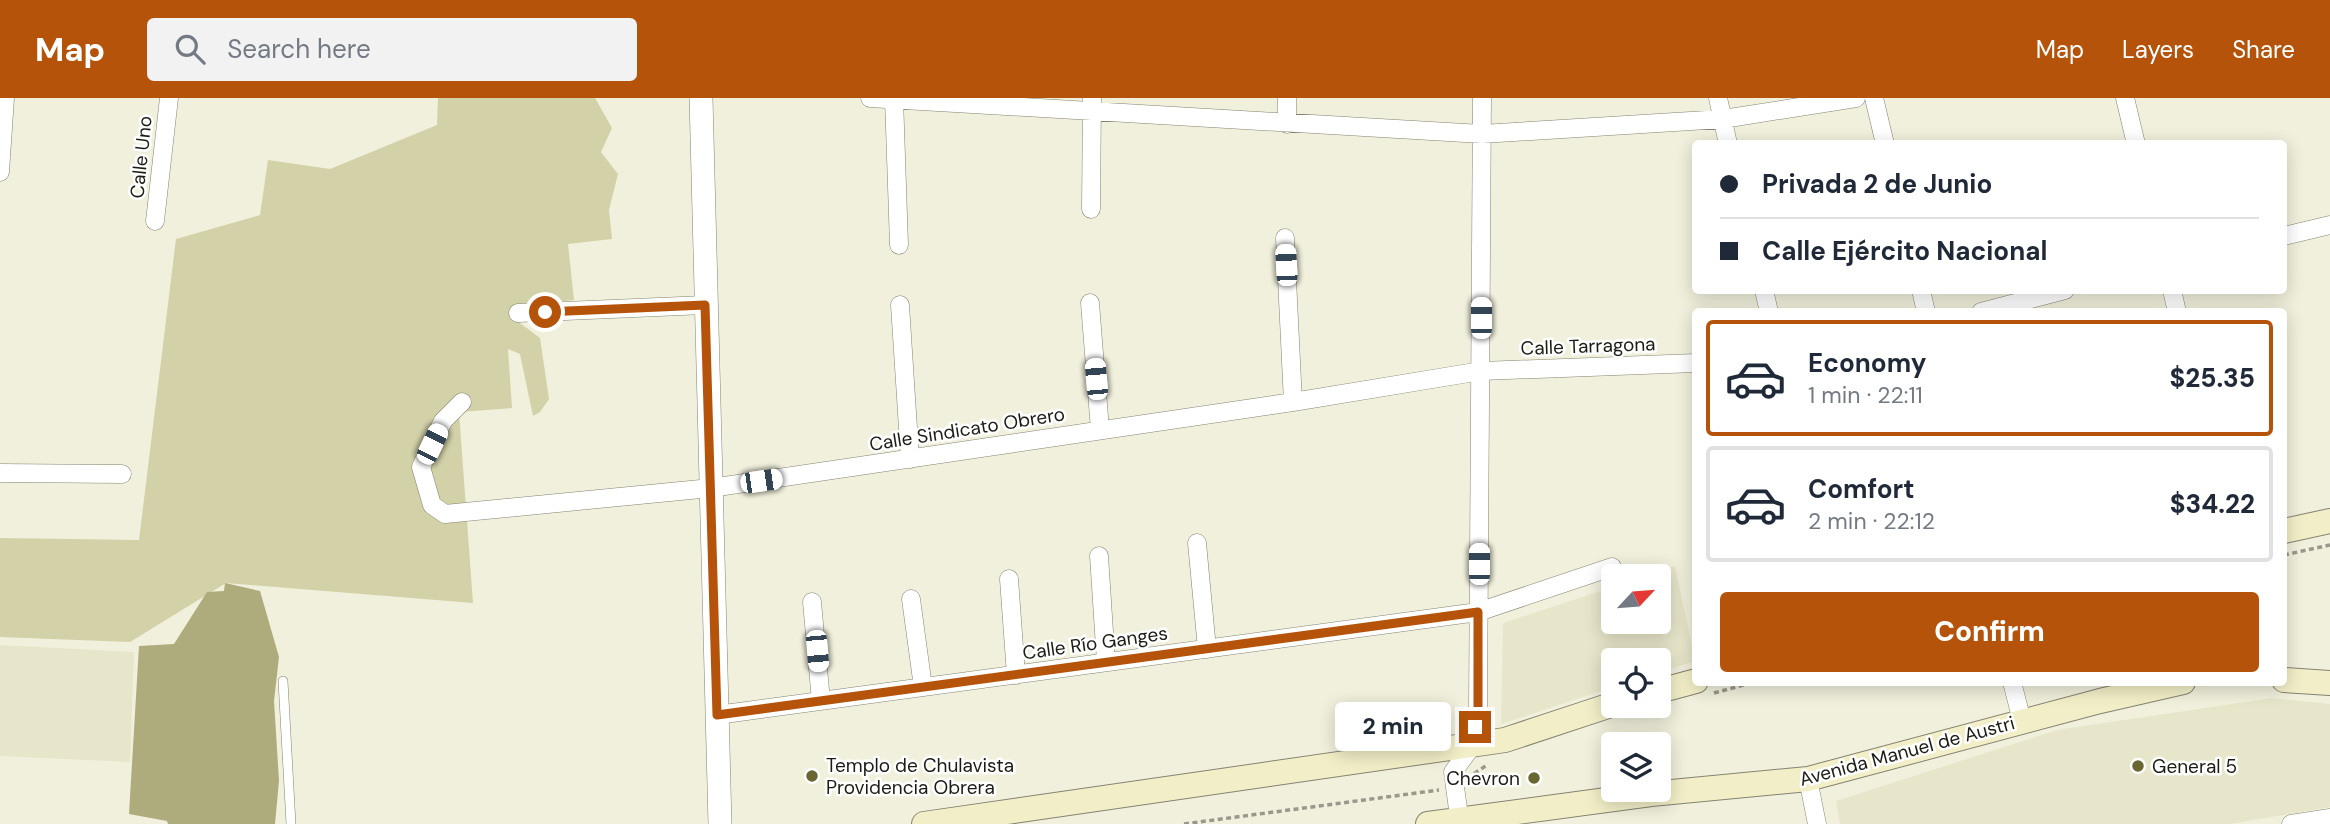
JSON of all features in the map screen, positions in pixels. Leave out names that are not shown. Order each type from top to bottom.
[{"type":"main road","points":[[2287,530],[2330,521]]},
{"type":"main road","points":[[2287,680],[2330,683]]},
{"type":"main road","points":[[1671,688],[1692,682]]},
{"type":"main road","name":"Avenida Manuel de Austri","points":[[1428,824],[1460,822],[1651,794],[1808,779],[2022,721],[2166,686]]},
{"type":"main road","points":[[924,824],[1472,746],[1505,740],[1601,708]]},
{"type":"street","points":[[0,172],[5,98]]},
{"type":"street","name":"Calle Uno","points":[[155,221],[169,98]]},
{"type":"street","points":[[701,98],[720,824]]},
{"type":"street","points":[[870,98],[1092,104],[1287,124],[1482,134],[1723,119],[1856,98]]},
{"type":"street","points":[[1287,98],[1287,124]]},
{"type":"street","points":[[1460,822],[1453,788],[1453,772],[1472,746],[1478,709],[1482,98]]},
{"type":"street","points":[[1717,98],[1727,140]]},
{"type":"street","points":[[1874,98],[1884,140]]},
{"type":"street","points":[[2125,98],[2135,140]]},
{"type":"street","points":[[894,99],[899,245]]},
{"type":"street","points":[[1091,209],[1092,104]]},
{"type":"street","points":[[2287,235],[2330,225]]},
{"type":"street","points":[[1285,238],[1293,402]]},
{"type":"street","points":[[1996,308],[2051,294]]},
{"type":"street","points":[[1090,303],[1100,430]]},
{"type":"street","points":[[519,313],[705,305]]},
{"type":"street","points":[[900,306],[910,459]]},
{"type":"street","name":"Calle Tarragona","points":[[1481,371],[1692,363]]},
{"type":"street","name":"Calle Sindicato Obrero","points":[[462,402],[443,421],[421,467],[432,505],[445,514],[711,488],[1293,402],[1481,371]]},
{"type":"street","points":[[0,473],[122,474]]},
{"type":"street","points":[[1197,543],[1207,649]]},
{"type":"street","points":[[1099,556],[1106,662]]},
{"type":"street","name":"Calle Río Ganges","points":[[717,715],[1478,612],[1601,571]]},
{"type":"street","points":[[1009,579],[1016,675]]},
{"type":"street","points":[[911,599],[923,687]]},
{"type":"street","points":[[813,602],[821,701]]},
{"type":"street","points":[[2013,686],[2022,721]]},
{"type":"street","points":[[1808,779],[1817,824]]},
{"type":"street","points":[[2291,824],[2330,818]]},
{"type":"lane","points":[[283,681],[290,824]]},
{"type":"path","points":[[2287,554],[2330,545]]},
{"type":"path","points":[[1184,824],[1453,788]]},
{"type":"shaded area","points":[[438,98],[595,98],[612,128],[601,152],[618,174],[609,210],[612,239],[568,244],[574,300],[523,306],[516,320],[540,338],[549,399],[540,412],[533,416],[520,354],[508,349],[512,408],[459,412],[473,603],[226,583],[130,642],[0,637],[0,538],[139,540],[176,239],[260,215],[268,160],[330,169],[437,125]]},
{"type":"shaded area","points":[[1675,566],[1692,647],[1692,662],[1671,669],[1671,648],[1601,648],[1601,691],[1501,724],[1503,623],[1601,591],[1601,634],[1671,634],[1671,567]]},
{"type":"shaded area","points":[[225,583],[260,591],[279,657],[274,701],[279,781],[275,824],[168,824],[167,821],[129,814],[139,646],[174,644],[207,592],[224,591]]},
{"type":"shaded area","points":[[0,645],[134,652],[130,762],[0,756]]},
{"type":"shaded area","name":"General 5","points":[[2272,698],[2330,704],[2330,807],[2230,824],[1840,824],[1836,801],[2057,730]]},
{"type":"place","name":"General 5","points":[[2138,766]]},
{"type":"place","name":"Templo de Chulavista Providencia Obrera","points":[[812,776]]},
{"type":"place","name":"Chevron","points":[[1534,778]]},
{"type":"route","points":[[545,312],[705,305],[717,715],[1478,612],[1478,709],[1475,727]]}]
